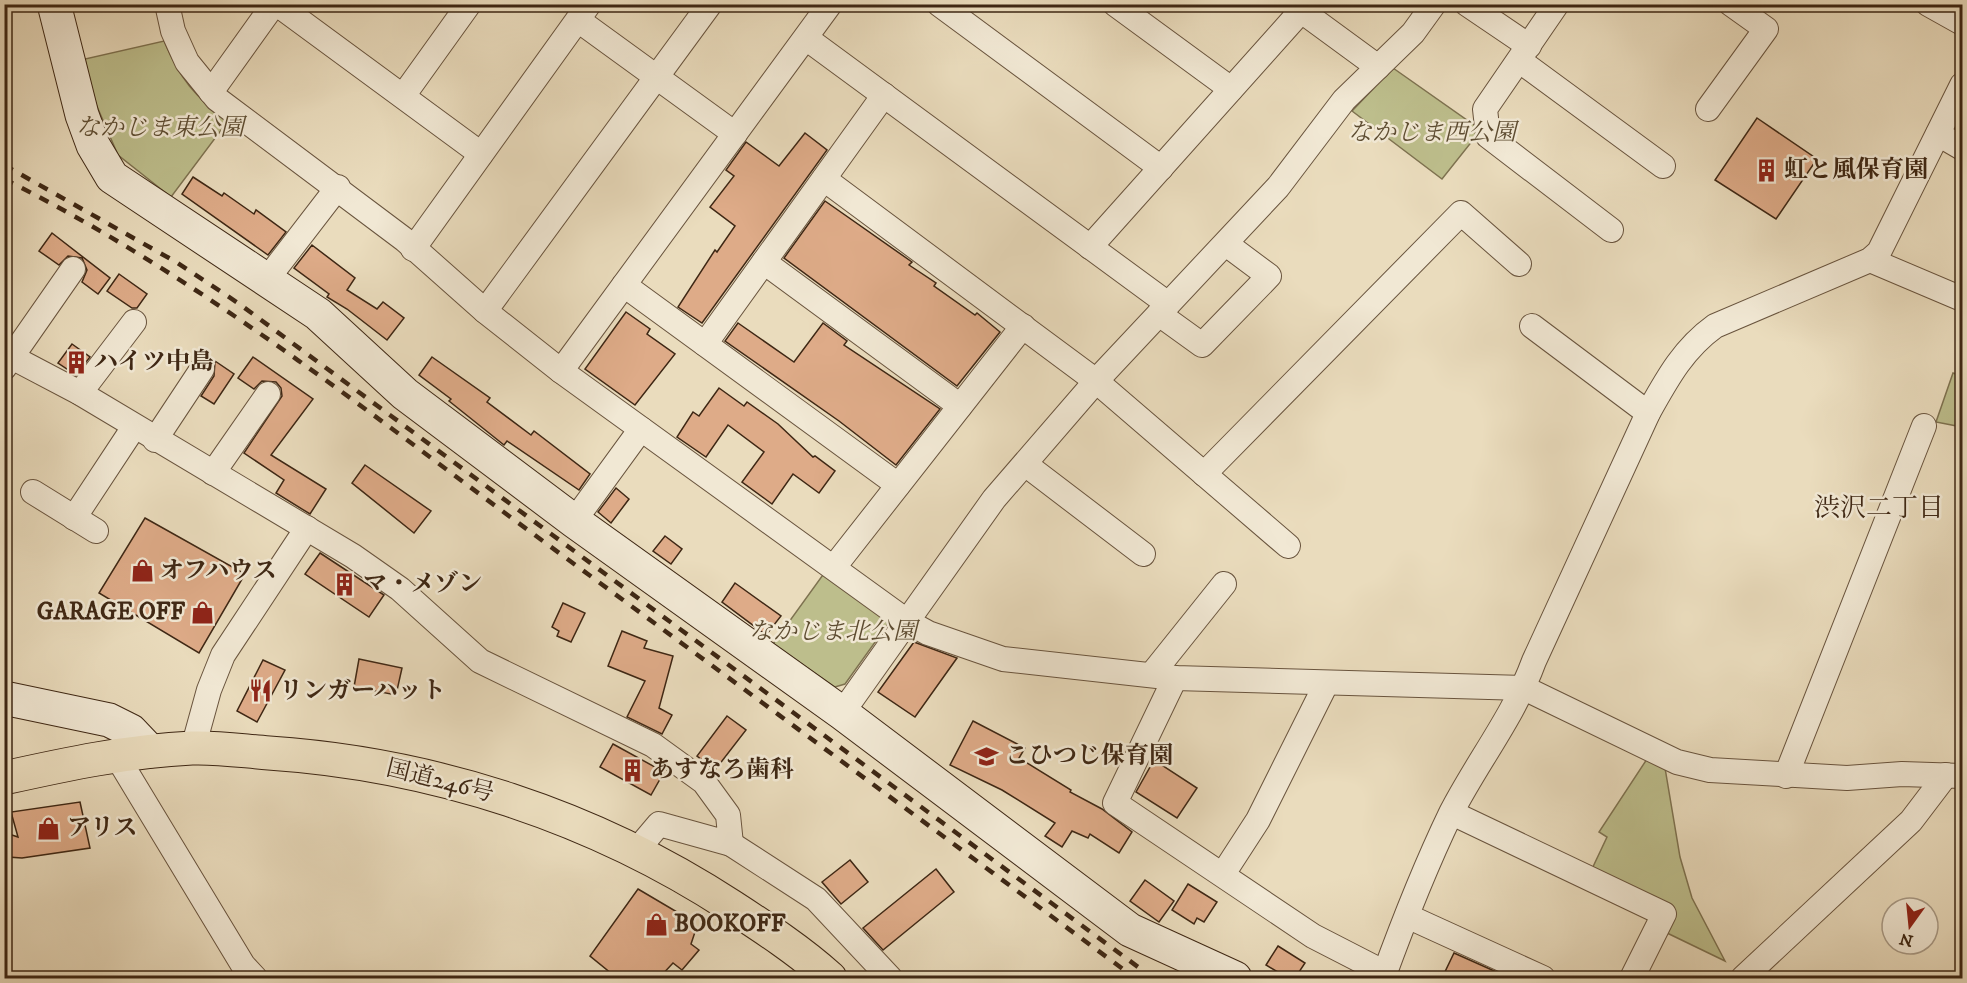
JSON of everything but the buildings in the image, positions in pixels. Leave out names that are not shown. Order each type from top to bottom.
[{"type":"highway","name":"国道246号","points":[[4,778],[116,755],[193,748],[309,755],[396,769],[505,797],[573,822],[636,850],[692,880],[762,926],[830,978]]},
{"type":"street","points":[[54,4],[82,115],[93,145],[112,177],[268,278],[318,314],[405,394],[574,520],[842,713],[1130,930],[1235,978]]},
{"type":"street","points":[[167,4],[173,31],[187,62],[211,92],[338,187],[485,311],[561,371],[908,622],[928,633],[1003,659],[1164,676],[1326,684],[1524,688],[1677,762],[1710,770],[1847,778],[1902,774],[1954,776]]},
{"type":"street","points":[[211,92],[275,4],[481,154]]},
{"type":"street","points":[[485,311],[710,4]]},
{"type":"street","points":[[561,371],[830,4]]},
{"type":"street","points":[[939,4],[1161,168]]},
{"type":"street","points":[[1115,4],[1231,88]]},
{"type":"street","points":[[842,713],[994,499],[1096,381],[1278,188],[1344,100],[1413,33],[1434,4]]},
{"type":"street","points":[[1467,4],[1663,166]]},
{"type":"street","points":[[1557,4],[1485,109],[1488,136],[1611,230]]},
{"type":"street","points":[[1708,110],[1766,28],[1731,4]]},
{"type":"street","points":[[1928,4],[1962,23]]},
{"type":"street","points":[[403,96],[468,5]]},
{"type":"street","points":[[1090,247],[1231,88],[1296,8],[1378,67]]},
{"type":"street","points":[[413,249],[584,12],[657,77],[735,134]]},
{"type":"street","points":[[806,38],[1090,247],[1202,345],[1269,276],[1226,243]]},
{"type":"street","points":[[1224,584],[1164,676],[1115,803],[1313,936],[1384,976],[1407,916],[1452,813],[1524,688],[1534,661],[1648,413],[1686,350],[1715,326],[1870,260],[1879,252],[1962,85]]},
{"type":"street","points":[[705,344],[884,95]]},
{"type":"street","points":[[1938,134],[1962,148]]},
{"type":"street","points":[[824,179],[1096,381],[1288,546]]},
{"type":"street","points":[[268,278],[338,187]]},
{"type":"street","points":[[1204,474],[1461,213],[1519,264]]},
{"type":"street","points":[[1870,260],[1962,299]]},
{"type":"street","points":[[764,262],[960,406]]},
{"type":"street","points":[[73,269],[7,359],[80,393],[307,528],[400,589],[480,662],[653,745],[704,782],[728,815],[731,844]]},
{"type":"street","points":[[624,285],[898,485]]},
{"type":"street","points":[[80,393],[134,322]]},
{"type":"street","points":[[834,567],[1023,326]]},
{"type":"street","points":[[1532,326],[1648,413]]},
{"type":"street","points":[[74,518],[144,433],[202,369]]},
{"type":"street","points":[[213,474],[268,394]]},
{"type":"street","points":[[1786,776],[1924,426]]},
{"type":"street","points":[[574,520],[641,429]]},
{"type":"street","points":[[1025,464],[1143,554]]},
{"type":"street","points":[[33,492],[96,531]]},
{"type":"street","points":[[193,748],[209,690],[223,655],[307,528]]},
{"type":"street","points":[[1223,874],[1258,820],[1326,684]]},
{"type":"street","points":[[4,698],[109,720],[131,731],[150,751]]},
{"type":"street","points":[[116,755],[243,965],[255,978]]},
{"type":"street","points":[[1743,978],[1911,821],[1954,776]]},
{"type":"street","points":[[1452,813],[1664,914],[1632,978]]},
{"type":"street","points":[[636,850],[659,824],[731,844],[816,899],[890,978]]},
{"type":"street","points":[[1407,916],[1543,978]]},
{"type":"green space","name":"なかじま東公園","points":[[164,41],[176,66],[197,95],[228,121],[171,197],[118,155],[92,95],[85,59]]},
{"type":"green space","name":"なかじま西公園","points":[[1393,68],[1481,130],[1442,179],[1352,111]]},
{"type":"green space","points":[[1953,373],[1962,376],[1962,427],[1936,422]]},
{"type":"green space","name":"なかじま北公園","points":[[825,572],[889,619],[886,627],[845,684],[835,687],[773,644]]},
{"type":"green space","points":[[1647,759],[1665,768],[1680,857],[1692,898],[1725,961],[1665,932],[1591,871],[1607,837],[1599,832]]},
{"type":"railway","points":[[4,165],[176,262],[238,303],[1153,978]]},
{"type":"railway","points":[[4,179],[138,254],[329,382],[1135,978]]},
{"type":"place","name":"虹と風保育園","points":[[1766,170]]},
{"type":"place","name":"ハイツ中島","points":[[76,362]]},
{"type":"place","name":"オフハウス","points":[[142,571]]},
{"type":"place","name":"マ・メゾン","points":[[345,584]]},
{"type":"place","name":"GARAGE OFF","points":[[203,612]]},
{"type":"place","name":"リンガーハット","points":[[261,691]]},
{"type":"place","name":"こひつじ保育園","points":[[987,756]]},
{"type":"place","name":"あすなろ歯科","points":[[632,770]]},
{"type":"place","name":"アリス","points":[[49,828]]},
{"type":"place","name":"BOOKOFF","points":[[656,924]]},
{"type":"district","name":"渋沢二丁目","points":[[1879,508]]}]
